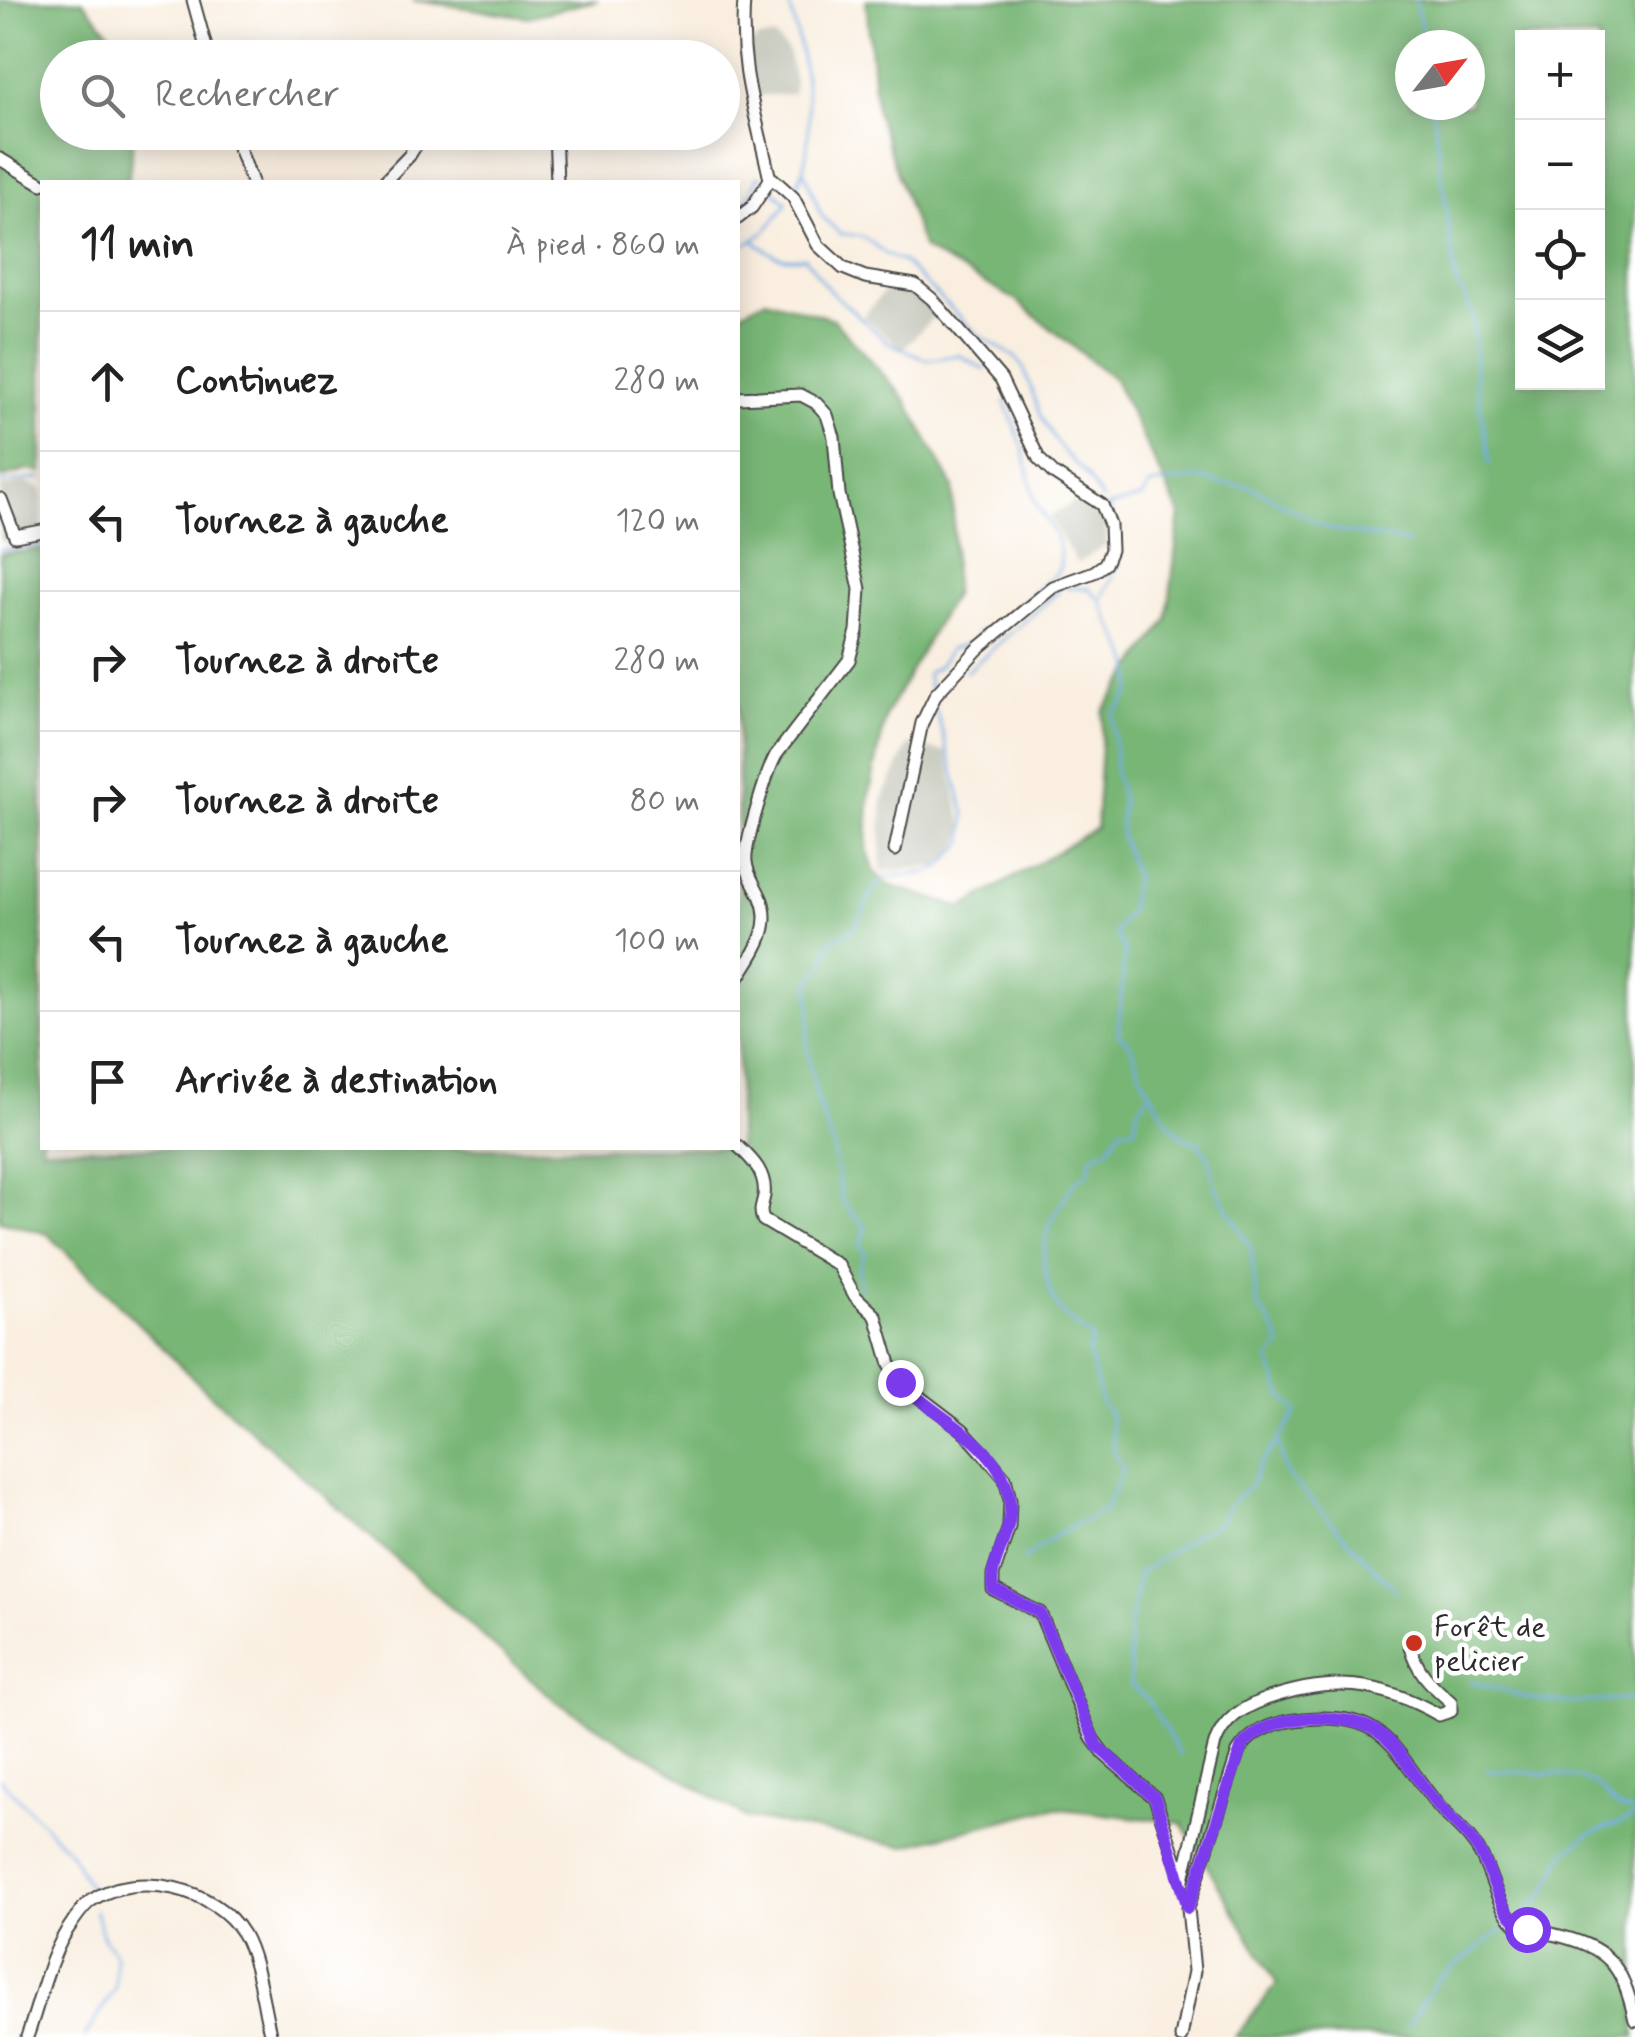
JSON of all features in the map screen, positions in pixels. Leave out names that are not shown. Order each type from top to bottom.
[{"type":"street","points":[[194,0],[204,40]]},
{"type":"street","points":[[744,0],[741,36],[745,75],[770,178],[792,197],[818,245],[843,268],[865,277],[915,286],[932,298],[1001,379],[1040,460],[1102,506],[1110,526],[1111,550],[1105,564],[1052,587],[979,648],[936,694],[922,723],[896,850]]},
{"type":"street","points":[[240,150],[251,180]]},
{"type":"street","points":[[386,180],[413,150]]},
{"type":"street","points":[[556,150],[557,180]]},
{"type":"street","points":[[0,159],[40,183]]},
{"type":"street","points":[[740,216],[752,206],[770,178]]},
{"type":"street","points":[[740,398],[801,395],[827,415],[861,600],[849,660],[776,754],[769,770],[747,845],[746,862],[763,901],[765,926],[740,975]]},
{"type":"street","points":[[2,498],[15,536],[40,531]]},
{"type":"street","points":[[740,1148],[763,1178],[763,1220],[843,1270],[855,1296],[876,1316],[890,1364],[900,1382],[963,1430],[1005,1478],[1010,1500],[1009,1527],[992,1575],[993,1589],[1040,1613],[1097,1746],[1155,1798],[1182,1882],[1188,1908],[1195,1999],[1181,2037]]},
{"type":"street","points":[[1182,1882],[1216,1743],[1225,1723],[1255,1703],[1296,1689],[1330,1684],[1382,1690],[1408,1698],[1439,1715],[1448,1714],[1451,1702],[1422,1675],[1409,1643]]},
{"type":"street","points":[[1188,1908],[1234,1762],[1248,1739],[1294,1720],[1354,1723],[1382,1735],[1403,1754],[1439,1807],[1477,1847],[1516,1923],[1588,1942],[1607,1958],[1622,1981],[1635,2020]]},
{"type":"street","points":[[27,2037],[64,1935],[86,1906],[116,1891],[165,1886],[210,1903],[234,1921],[248,1946],[271,2037]]},
{"type":"shaded area","points":[[775,37],[788,51],[795,81],[793,94],[754,96],[748,47],[757,39]]},
{"type":"shaded area","points":[[889,286],[908,289],[939,311],[903,349],[863,316]]},
{"type":"shaded area","points":[[25,482],[40,488],[40,539],[0,542],[0,487]]},
{"type":"shaded area","points":[[1083,497],[1105,520],[1107,545],[1077,563],[1049,517]]},
{"type":"shaded area","points":[[908,745],[946,752],[964,831],[958,848],[939,866],[881,872],[882,801]]},
{"type":"green space","points":[[0,0],[82,0],[115,40],[40,40],[40,150],[132,150],[128,180],[40,180],[40,472],[28,470],[0,478]]},
{"type":"green space","points":[[412,0],[598,0],[528,17]]},
{"type":"green space","points":[[866,0],[1635,0],[1635,2037],[1235,2037],[1277,1984],[1182,1823],[1053,1808],[904,1846],[747,1818],[557,1702],[200,1385],[48,1234],[0,1221],[0,554],[40,549],[40,1150],[740,1150],[740,313],[766,299],[833,319],[906,400],[953,487],[954,593],[886,715],[869,797],[867,849],[875,873],[889,885],[962,908],[1096,828],[1103,711],[1167,620],[1180,514],[1114,379],[1014,299],[923,249],[876,111]]},
{"type":"waterway","points":[[788,0],[807,94],[807,145],[796,187]]},
{"type":"waterway","points":[[1415,0],[1422,30]]},
{"type":"waterway","points":[[1434,120],[1456,282],[1473,314],[1475,375],[1490,464]]},
{"type":"waterway","points":[[804,171],[821,215],[840,234],[868,240],[903,262],[977,334],[1015,357],[1024,369],[1041,417],[1060,448],[1103,500]]},
{"type":"waterway","points":[[740,206],[758,176],[761,178]]},
{"type":"waterway","points":[[740,246],[760,235],[787,203],[773,190]]},
{"type":"waterway","points":[[754,240],[778,256],[805,257],[828,289],[888,342],[928,360],[959,355],[985,370]]},
{"type":"waterway","points":[[930,689],[927,673],[939,666],[950,649],[970,643],[981,631],[992,628],[1060,567],[1055,534],[1035,502],[1023,448],[1005,401]]},
{"type":"waterway","points":[[0,483],[40,478]]},
{"type":"waterway","points":[[1109,507],[1143,497],[1150,485],[1202,478],[1252,487],[1328,529],[1409,543]]},
{"type":"waterway","points":[[1108,506],[1114,522]]},
{"type":"waterway","points":[[1116,529],[1118,565],[1101,600],[1132,671],[1126,700],[1113,714],[1115,772],[1122,800],[1120,833],[1135,878],[1129,911],[1115,932],[1125,953],[1118,1033],[1130,1045],[1143,1079],[1169,1124],[1198,1143],[1209,1158],[1216,1188],[1251,1248],[1257,1305],[1281,1345],[1269,1361],[1282,1394],[1297,1412],[1278,1441],[1286,1474],[1397,1592]]},
{"type":"waterway","points":[[0,550],[40,545]]},
{"type":"waterway","points":[[1066,588],[1089,588],[1098,598]]},
{"type":"waterway","points":[[966,672],[1059,591]]},
{"type":"waterway","points":[[861,1289],[858,1269],[865,1254],[860,1246],[866,1229],[842,1201],[833,1147],[816,1095],[807,1048],[809,984],[824,963],[831,941],[854,928],[874,888],[887,877],[926,873],[942,866],[964,842],[965,814],[936,710]]},
{"type":"waterway","points":[[1023,1560],[1055,1536],[1105,1510],[1123,1468],[1113,1449],[1111,1417],[1101,1401],[1088,1350],[1093,1339],[1058,1307],[1047,1283],[1044,1257],[1052,1220],[1068,1193],[1088,1173],[1092,1156],[1109,1148],[1120,1129],[1135,1128],[1137,1110],[1150,1093]]},
{"type":"waterway","points":[[1180,1754],[1147,1699],[1130,1684],[1129,1631],[1139,1573],[1217,1524],[1233,1501],[1251,1485],[1259,1465],[1276,1443]]},
{"type":"waterway","points":[[1471,1682],[1527,1698],[1571,1703],[1635,1699]]},
{"type":"waterway","points":[[1487,1770],[1588,1781],[1616,1806],[1635,1812]]},
{"type":"waterway","points":[[0,1779],[70,1852],[92,1893]]},
{"type":"waterway","points":[[1521,1917],[1546,1892],[1563,1855],[1587,1835],[1635,1817]]},
{"type":"waterway","points":[[85,2037],[115,1988],[115,1954],[104,1939],[95,1911]]},
{"type":"waterway","points":[[1408,2026],[1437,1980],[1507,1926]]},
{"type":"place","name":"Forêt de pelicier","points":[[1414,1643]]},
{"type":"route","points":[[900,1382],[963,1430],[1005,1478],[1011,1509],[1007,1536],[992,1575],[993,1589],[1040,1613],[1097,1746],[1155,1798],[1188,1908],[1242,1746],[1256,1733],[1280,1722],[1328,1719],[1374,1730],[1397,1746],[1439,1807],[1477,1847],[1506,1910],[1527,1929]]}]
